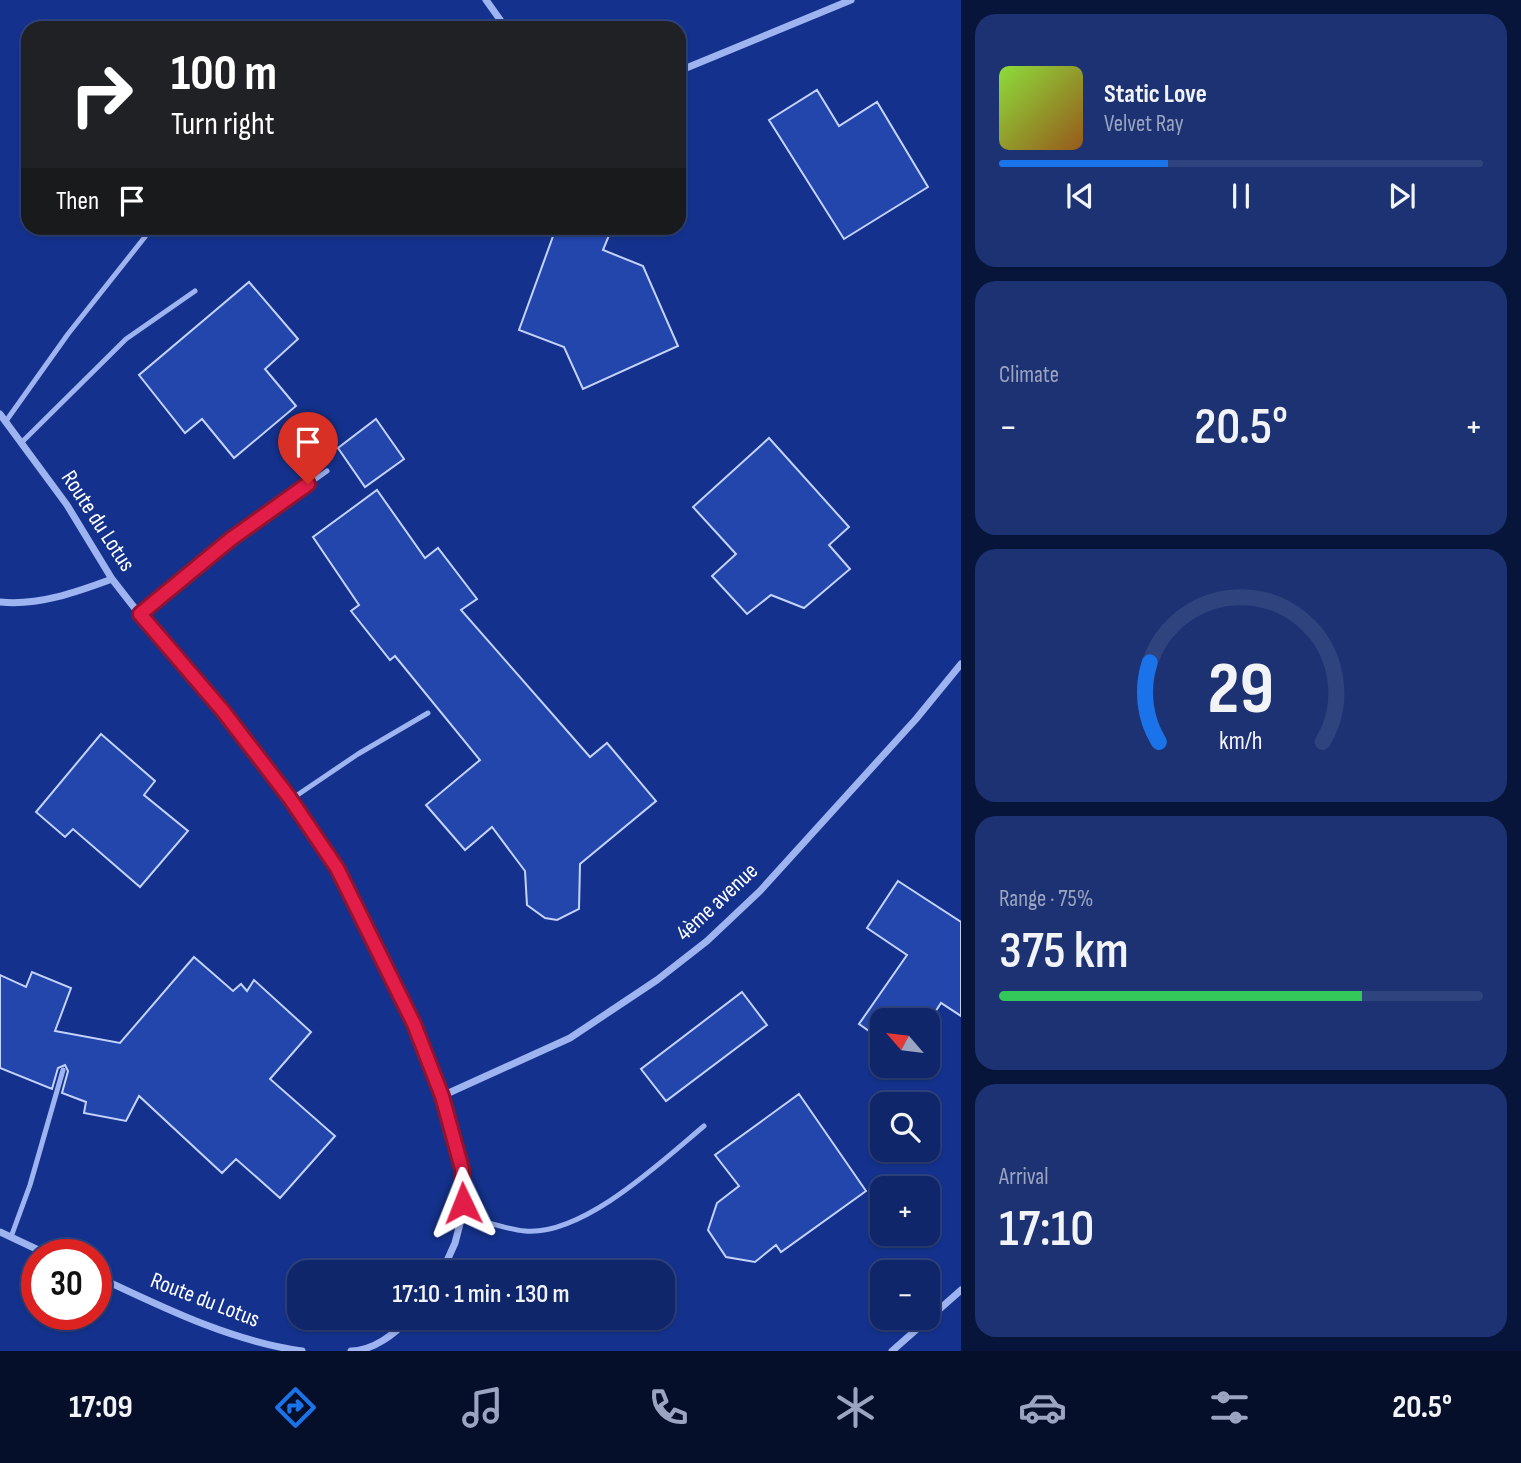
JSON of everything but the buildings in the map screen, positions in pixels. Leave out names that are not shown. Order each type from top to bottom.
[{"type":"street","points":[[485,0],[501,21]]},
{"type":"street","points":[[686,68],[851,0]]},
{"type":"street","name":"Route du Lotus","points":[[0,414],[67,505],[112,579],[223,711],[337,868],[414,1024],[442,1096],[462,1169],[462,1216],[447,1260]]},
{"type":"street","points":[[0,603],[16,604],[73,594],[112,579]]},
{"type":"street","name":"4ème avenue","points":[[442,1096],[570,1038],[657,980],[707,941],[769,881],[916,719],[961,664]]},
{"type":"street","points":[[0,1232],[21,1242]]},
{"type":"street","name":"Route du Lotus","points":[[112,1283],[227,1334],[279,1348],[302,1351]]},
{"type":"street","points":[[892,1351],[961,1290]]},
{"type":"street","points":[[351,1351],[362,1350],[397,1330]]},
{"type":"lane","points":[[6,421],[68,334],[146,235]]},
{"type":"lane","points":[[21,443],[126,339],[195,291]]},
{"type":"lane","points":[[140,614],[231,539],[327,471]]},
{"type":"lane","points":[[290,800],[358,754],[428,713]]},
{"type":"lane","points":[[11,1237],[30,1185],[63,1070]]},
{"type":"lane","points":[[462,1216],[526,1231],[562,1227],[606,1203],[704,1126]]},
{"type":"route","points":[[308,484],[231,539],[140,614],[223,711],[289,797],[337,868],[414,1024],[442,1096],[462,1169],[463,1203]]}]
